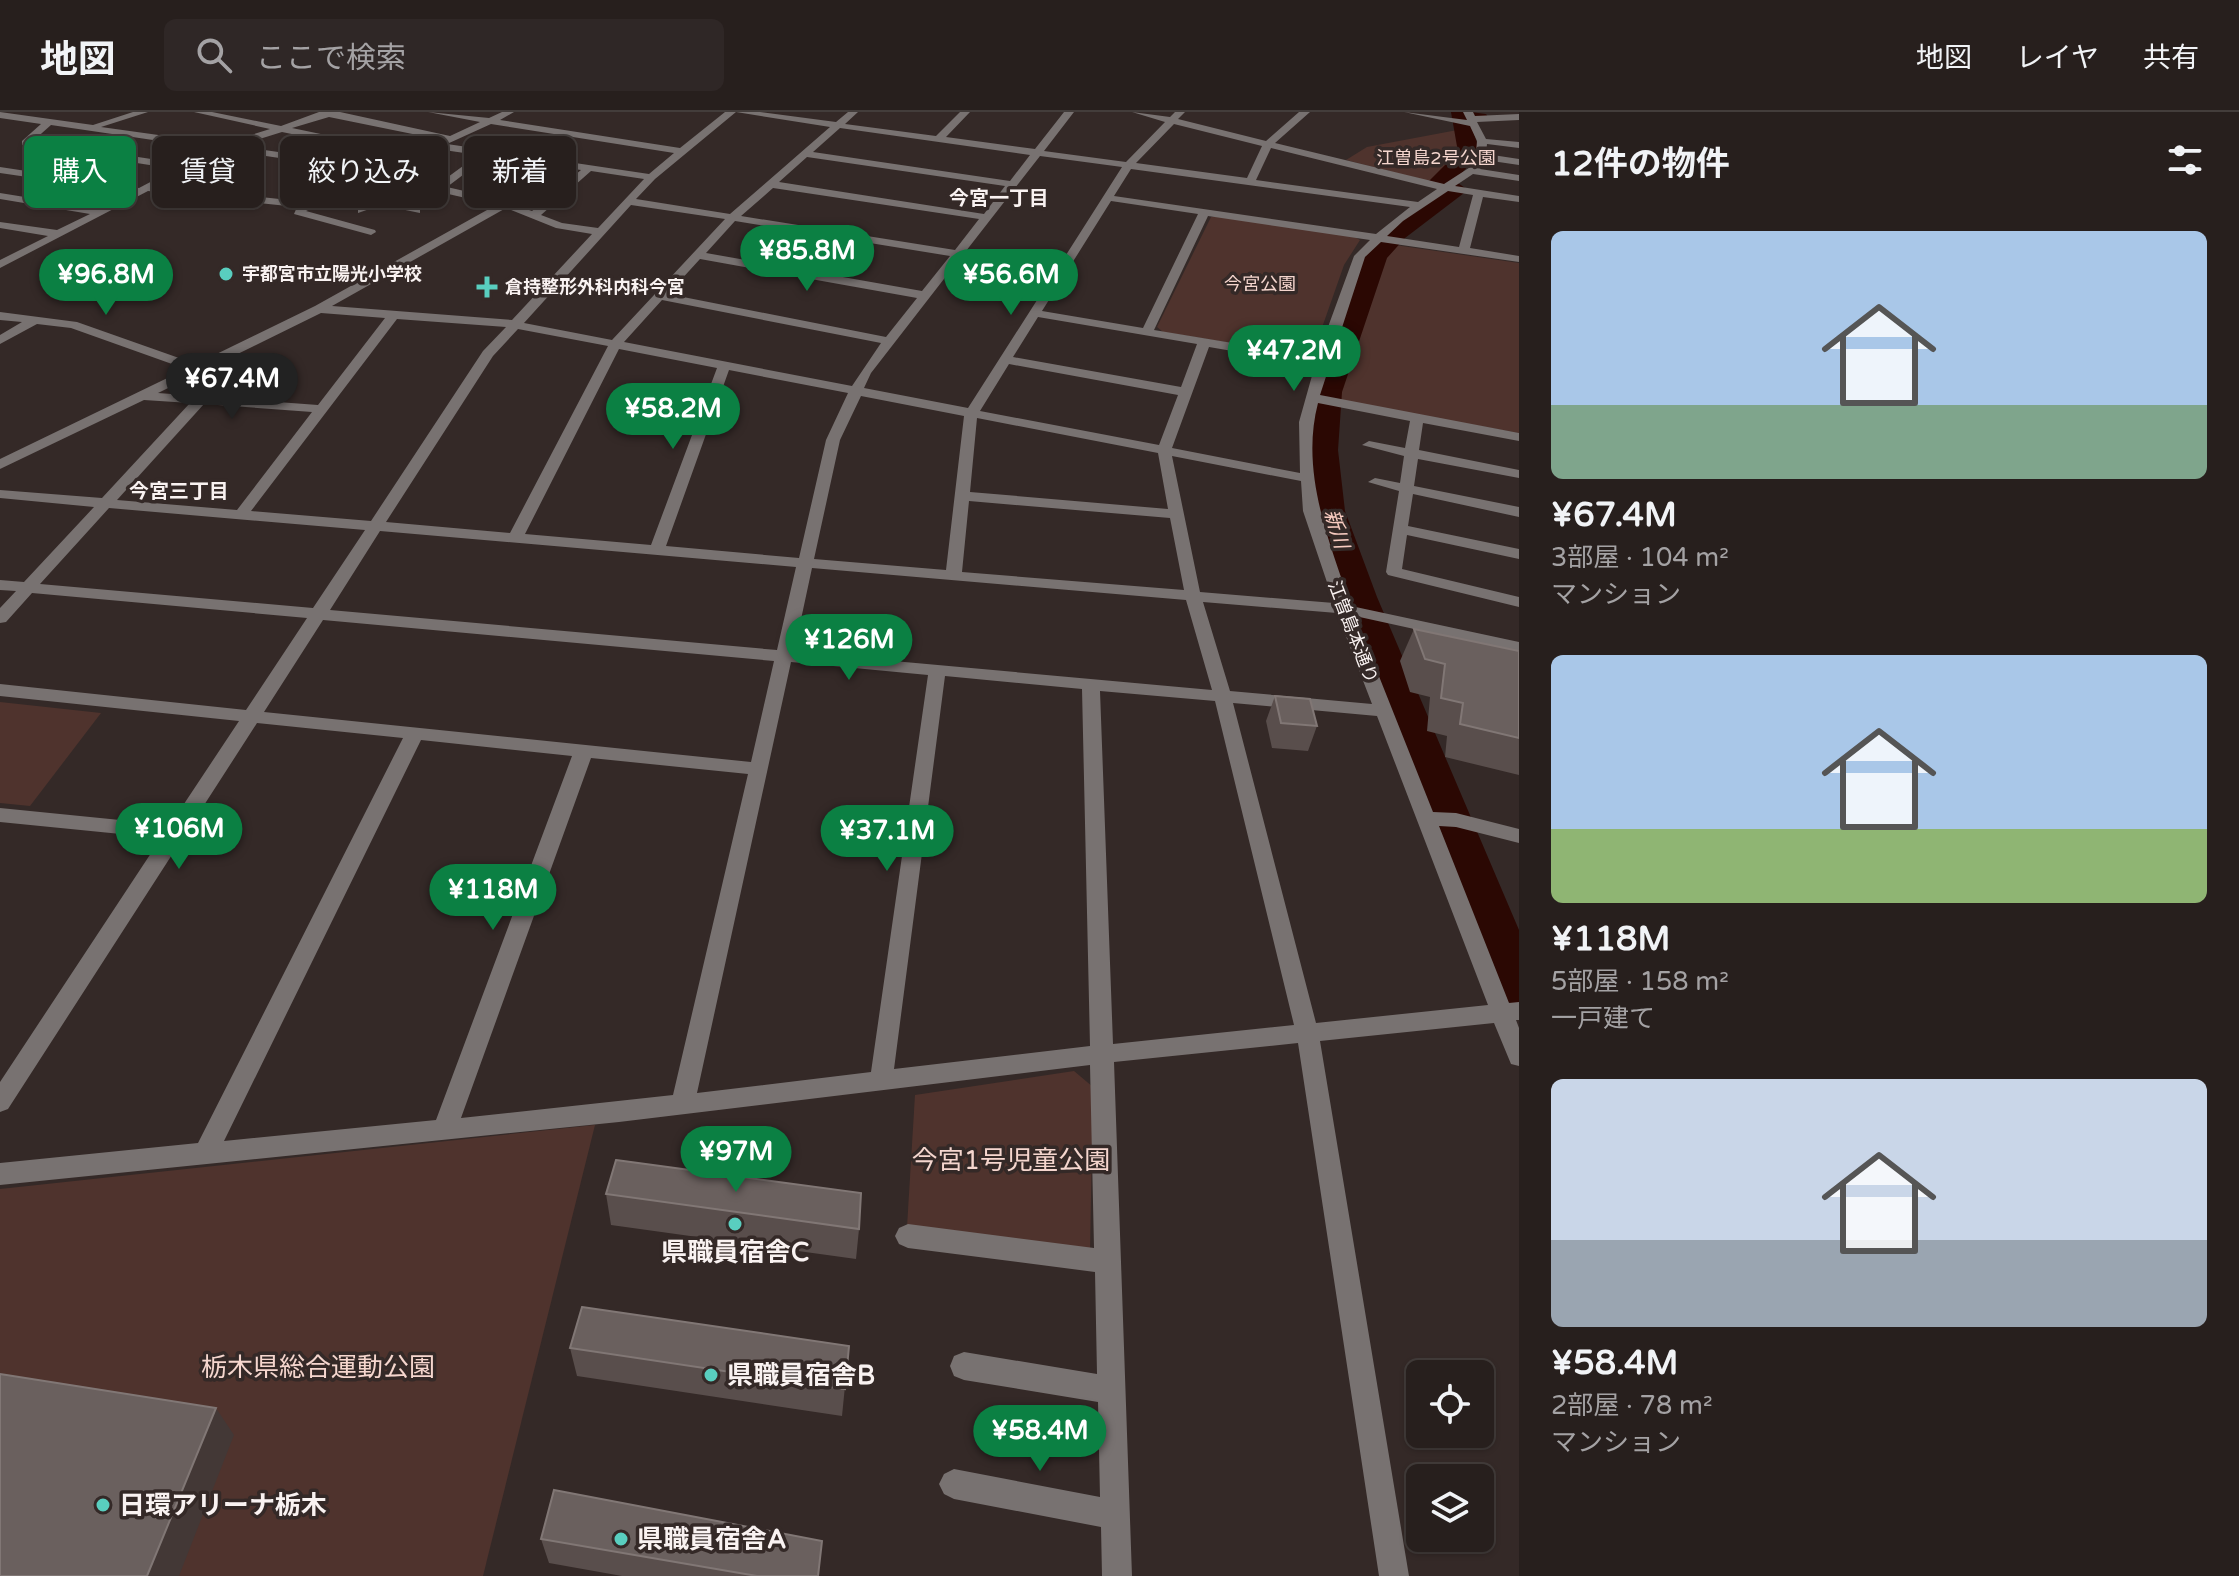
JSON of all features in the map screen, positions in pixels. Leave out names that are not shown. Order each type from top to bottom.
[{"type":"street","points":[[88,128],[143,112]]},
{"type":"street","points":[[199,112],[319,136]]},
{"type":"street","points":[[433,112],[487,123],[680,151]]},
{"type":"street","points":[[448,141],[509,112]]},
{"type":"street","points":[[0,1102],[488,354],[512,324],[651,177],[731,112]]},
{"type":"street","points":[[740,112],[1418,205]]},
{"type":"street","points":[[515,539],[615,344],[733,217],[853,112]]},
{"type":"street","points":[[939,139],[965,112]]},
{"type":"street","points":[[683,1103],[833,440],[854,390],[889,341],[1069,112]]},
{"type":"street","points":[[1137,112],[1175,116],[1268,144],[1447,188],[1519,199]]},
{"type":"street","points":[[1250,182],[1268,144],[1305,112]]},
{"type":"street","points":[[1409,112],[1452,116],[1519,145]]},
{"type":"street","points":[[257,136],[328,113],[453,139]]},
{"type":"street","points":[[0,115],[152,137]]},
{"type":"street","points":[[954,573],[971,414],[1128,166],[1175,116]]},
{"type":"street","points":[[1474,125],[1519,117]]},
{"type":"street","points":[[49,122],[25,143],[152,162]]},
{"type":"street","points":[[1474,125],[1508,128]]},
{"type":"street","points":[[1474,125],[1483,157],[1519,162]]},
{"type":"street","points":[[806,154],[1012,184]]},
{"type":"street","name":"江曽島本通り","points":[[1483,157],[1472,171],[1418,205],[1378,237],[1357,262],[1322,362],[1306,422],[1306,478],[1311,511],[1344,609],[1426,819],[1511,1013],[1519,1057]]},
{"type":"street","points":[[576,166],[651,177]]},
{"type":"street","points":[[533,216],[589,168]]},
{"type":"street","points":[[0,170],[143,189],[280,202]]},
{"type":"street","points":[[1472,171],[1519,178]]},
{"type":"street","points":[[0,265],[152,184]]},
{"type":"street","points":[[770,184],[985,217]]},
{"type":"street","points":[[1464,250],[1479,193]]},
{"type":"street","points":[[0,196],[100,212]]},
{"type":"street","points":[[1109,198],[1519,259]]},
{"type":"street","points":[[629,201],[1062,270]]},
{"type":"street","points":[[304,208],[298,212],[371,232]]},
{"type":"street","points":[[362,211],[368,208]]},
{"type":"street","points":[[404,208],[416,211]]},
{"type":"street","points":[[0,465],[319,309],[498,208]]},
{"type":"street","points":[[514,208],[560,226],[599,232]]},
{"type":"street","points":[[1147,332],[1205,211]]},
{"type":"street","points":[[0,225],[59,234]]},
{"type":"street","points":[[0,254],[16,256]]},
{"type":"street","points":[[697,255],[923,295]]},
{"type":"street","points":[[659,296],[889,341]]},
{"type":"street","points":[[319,309],[512,324],[1306,478]]},
{"type":"street","points":[[1035,313],[1322,362]]},
{"type":"street","points":[[241,514],[394,315]]},
{"type":"street","points":[[0,316],[73,325],[198,369]]},
{"type":"street","points":[[0,340],[32,322]]},
{"type":"street","points":[[1205,341],[1164,450],[1193,595],[1223,697],[1308,1035],[1394,1576]]},
{"type":"street","points":[[1006,360],[1185,392]]},
{"type":"street","points":[[657,550],[724,366]]},
{"type":"street","points":[[146,396],[321,409]]},
{"type":"street","points":[[1312,398],[1519,437]]},
{"type":"street","points":[[0,618],[201,399]]},
{"type":"street","points":[[1417,418],[1394,572],[1519,602]]},
{"type":"street","points":[[1369,445],[1519,474]]},
{"type":"street","points":[[1375,482],[1519,512]]},
{"type":"street","points":[[0,494],[954,573],[1344,609],[1519,647]]},
{"type":"street","points":[[961,496],[1177,514]]},
{"type":"street","points":[[1400,529],[1519,554]]},
{"type":"street","points":[[0,585],[1384,711]]},
{"type":"street","points":[[881,1082],[937,670]]},
{"type":"street","points":[[1091,685],[1117,1576]]},
{"type":"street","points":[[0,690],[757,769]]},
{"type":"street","points":[[205,1155],[415,733]]},
{"type":"street","points":[[444,1130],[584,750]]},
{"type":"street","points":[[1,816],[177,833]]},
{"type":"street","points":[[1426,819],[1456,820],[1519,836]]},
{"type":"street","points":[[0,1174],[444,1130],[1103,1054],[1511,1013]]},
{"type":"street","points":[[908,1236],[1108,1262]]},
{"type":"street","points":[[964,1366],[1112,1390]]},
{"type":"street","points":[[954,1484],[1115,1515]]},
{"type":"green space","name":"江曽島2号公園","points":[[1468,128],[1474,155],[1466,167],[1440,184],[1346,160],[1367,147]]},
{"type":"green space","name":"今宮公園","points":[[1223,216],[1351,235],[1360,240],[1344,265],[1312,356],[1163,332],[1157,327],[1211,217]]},
{"type":"green space","points":[[1395,245],[1519,263],[1519,433],[1344,402],[1335,397],[1387,248]]},
{"type":"green space","points":[[0,702],[101,713],[30,806],[0,803]]},
{"type":"green space","name":"今宮1号児童公園","points":[[1074,1071],[1093,1087],[1090,1252],[907,1227],[915,1095]]},
{"type":"green space","name":"栃木県総合運動公園","points":[[595,1125],[483,1576],[0,1576],[0,1189]]},
{"type":"building","points":[[1414,629],[1519,651],[1519,738],[1460,724],[1463,703],[1441,698],[1445,664],[1425,659]]},
{"type":"building","points":[[1275,696],[1310,699],[1317,726],[1281,723]]},
{"type":"building","points":[[616,1160],[861,1193],[859,1229],[606,1194]]},
{"type":"building","points":[[582,1307],[849,1346],[845,1389],[570,1348]]},
{"type":"building","name":"日環アリーナ栃木","points":[[0,1374],[216,1408],[147,1576],[0,1576]]},
{"type":"building","points":[[554,1490],[822,1541],[818,1576],[757,1576],[541,1539]]},
{"type":"waterway","points":[[1456,112],[1485,116]]},
{"type":"waterway","name":"新川","points":[[1459,115],[1469,152],[1458,167],[1439,182],[1457,190],[1396,233],[1375,256],[1327,392],[1322,450],[1328,511],[1359,597],[1519,987]]},
{"type":"place","name":"宇都宮市立陽光小学校","points":[[226,274]]},
{"type":"place","name":"倉持整形外科内科今宮","points":[[487,287]]},
{"type":"place","name":"県職員宿舎C","points":[[735,1224]]},
{"type":"place","name":"県職員宿舎B","points":[[711,1375]]},
{"type":"place","name":"日環アリーナ栃木","points":[[103,1505]]},
{"type":"place","name":"県職員宿舎A","points":[[621,1539]]},
{"type":"district","name":"今宮一丁目","points":[[999,199]]},
{"type":"district","name":"今宮三丁目","points":[[179,492]]}]
